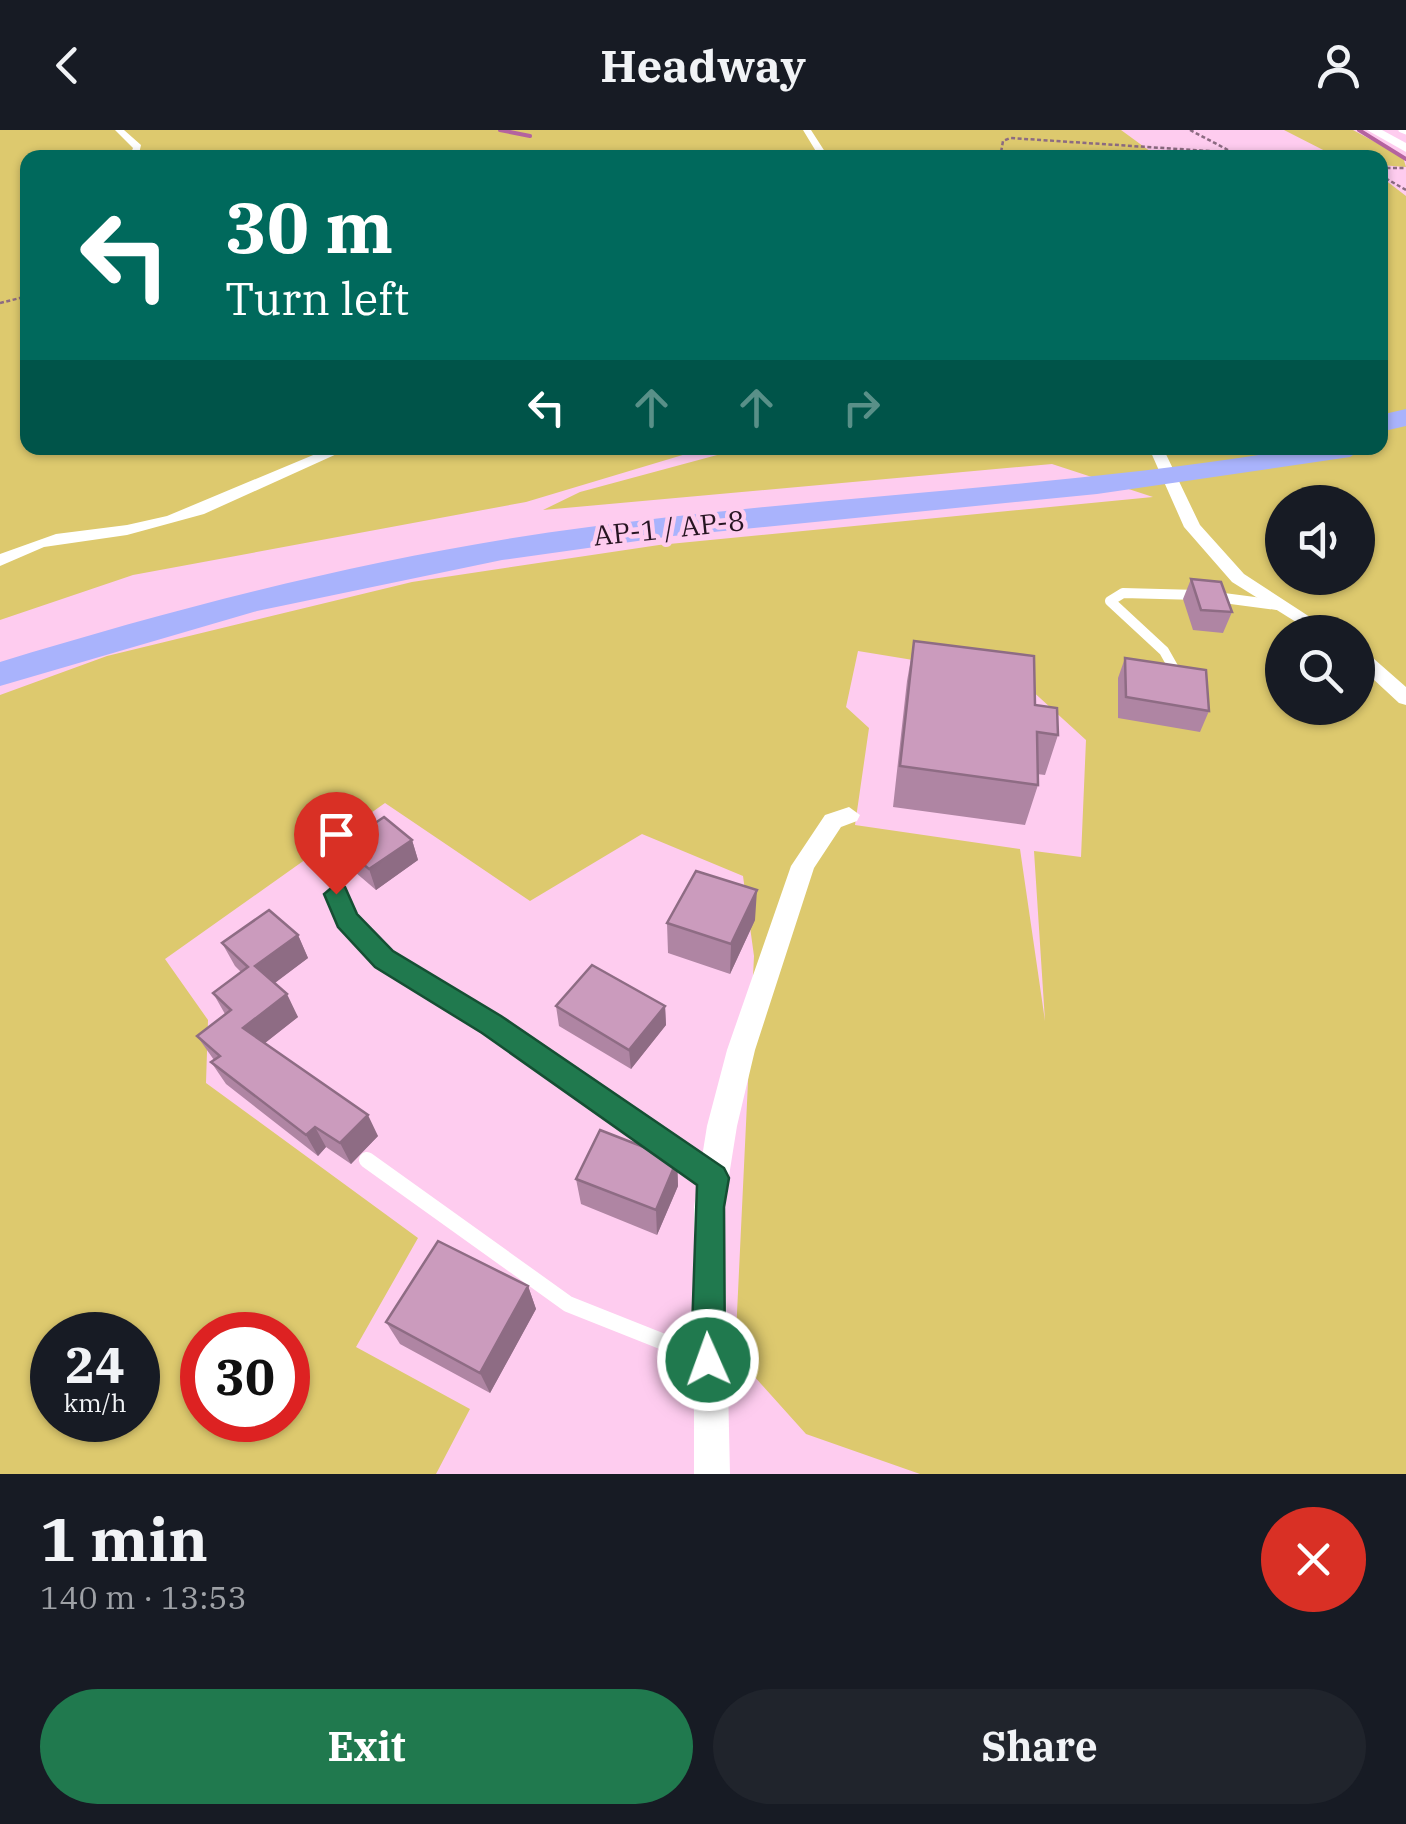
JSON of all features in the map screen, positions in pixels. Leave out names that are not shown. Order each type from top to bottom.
[{"type":"highway","name":"AP-1 / AP-8","points":[[0,652],[215,591],[450,540],[596,518],[1025,477],[1199,455]]},
{"type":"highway","name":"AP-1 / AP-8","points":[[0,674],[237,605],[510,548],[673,526],[1110,486],[1306,455]]},
{"type":"street","points":[[119,130],[138,146],[136,150]]},
{"type":"street","points":[[1372,130],[1406,148]]},
{"type":"street","points":[[0,560],[31,541],[144,528],[182,517],[326,455]]},
{"type":"street","points":[[1159,455],[1192,527],[1238,578],[1298,615]]},
{"type":"street","points":[[1375,670],[1406,698]]},
{"type":"street","points":[[712,1474],[708,1360],[709,1207],[713,1178],[741,1050],[803,866],[833,822],[850,815]]},
{"type":"lane","points":[[1177,676],[1164,651],[1110,601],[1122,593],[1164,591],[1282,605]]},
{"type":"lane","points":[[336,894],[347,920],[384,959],[492,1024],[713,1178]]},
{"type":"lane","points":[[367,1160],[568,1304],[708,1360]]},
{"type":"path","points":[[1190,130],[1228,150]]},
{"type":"path","points":[[1001,150],[1003,141],[1010,138],[1213,150]]},
{"type":"shaded area","points":[[0,130],[1121,130],[1148,150],[20,150],[20,455],[683,455],[526,502],[133,575],[0,620]]},
{"type":"shaded area","points":[[1284,130],[1353,130],[1403,157],[1406,167],[1388,166],[1388,150],[1323,150]]},
{"type":"shaded area","points":[[1388,182],[1406,196],[1406,1474],[920,1474],[806,1434],[735,1355],[754,956],[743,876],[642,834],[530,901],[385,803],[165,959],[208,1020],[206,1083],[418,1238],[356,1347],[470,1409],[436,1474],[0,1474],[0,695],[107,656],[412,582],[659,545],[1153,497],[1052,464],[543,510],[580,492],[717,455],[1388,455]],"holes":[[[858,651],[1017,677],[1086,740],[1081,857],[1034,851],[1045,1021],[1020,849],[855,825],[869,728],[846,707]]]},
{"type":"building","points":[[1191,579],[1221,582],[1232,612],[1201,610]]},
{"type":"building","points":[[914,641],[1034,656],[1035,705],[1057,708],[1058,735],[1037,732],[1038,785],[900,766]]},
{"type":"building","points":[[1125,658],[1206,670],[1209,711],[1126,697]]},
{"type":"building","points":[[384,817],[412,840],[369,869],[341,846]]},
{"type":"building","points":[[696,871],[757,890],[731,944],[667,923]]},
{"type":"building","points":[[269,910],[298,935],[255,966],[287,994],[243,1028],[368,1115],[340,1143],[315,1127],[306,1135],[211,1062],[220,1056],[197,1036],[231,1010],[213,993],[248,967],[222,943]]},
{"type":"building","points":[[592,965],[665,1006],[629,1050],[556,1006]]},
{"type":"building","points":[[600,1130],[677,1160],[656,1210],[576,1179]]},
{"type":"building","points":[[438,1241],[528,1286],[480,1373],[386,1322]]},
{"type":"waterway","points":[[500,130],[530,136]]},
{"type":"waterway","points":[[1359,130],[1406,159]]},
{"type":"route","points":[[336,894],[347,920],[384,959],[492,1024],[713,1178],[709,1207],[708,1360]]}]
